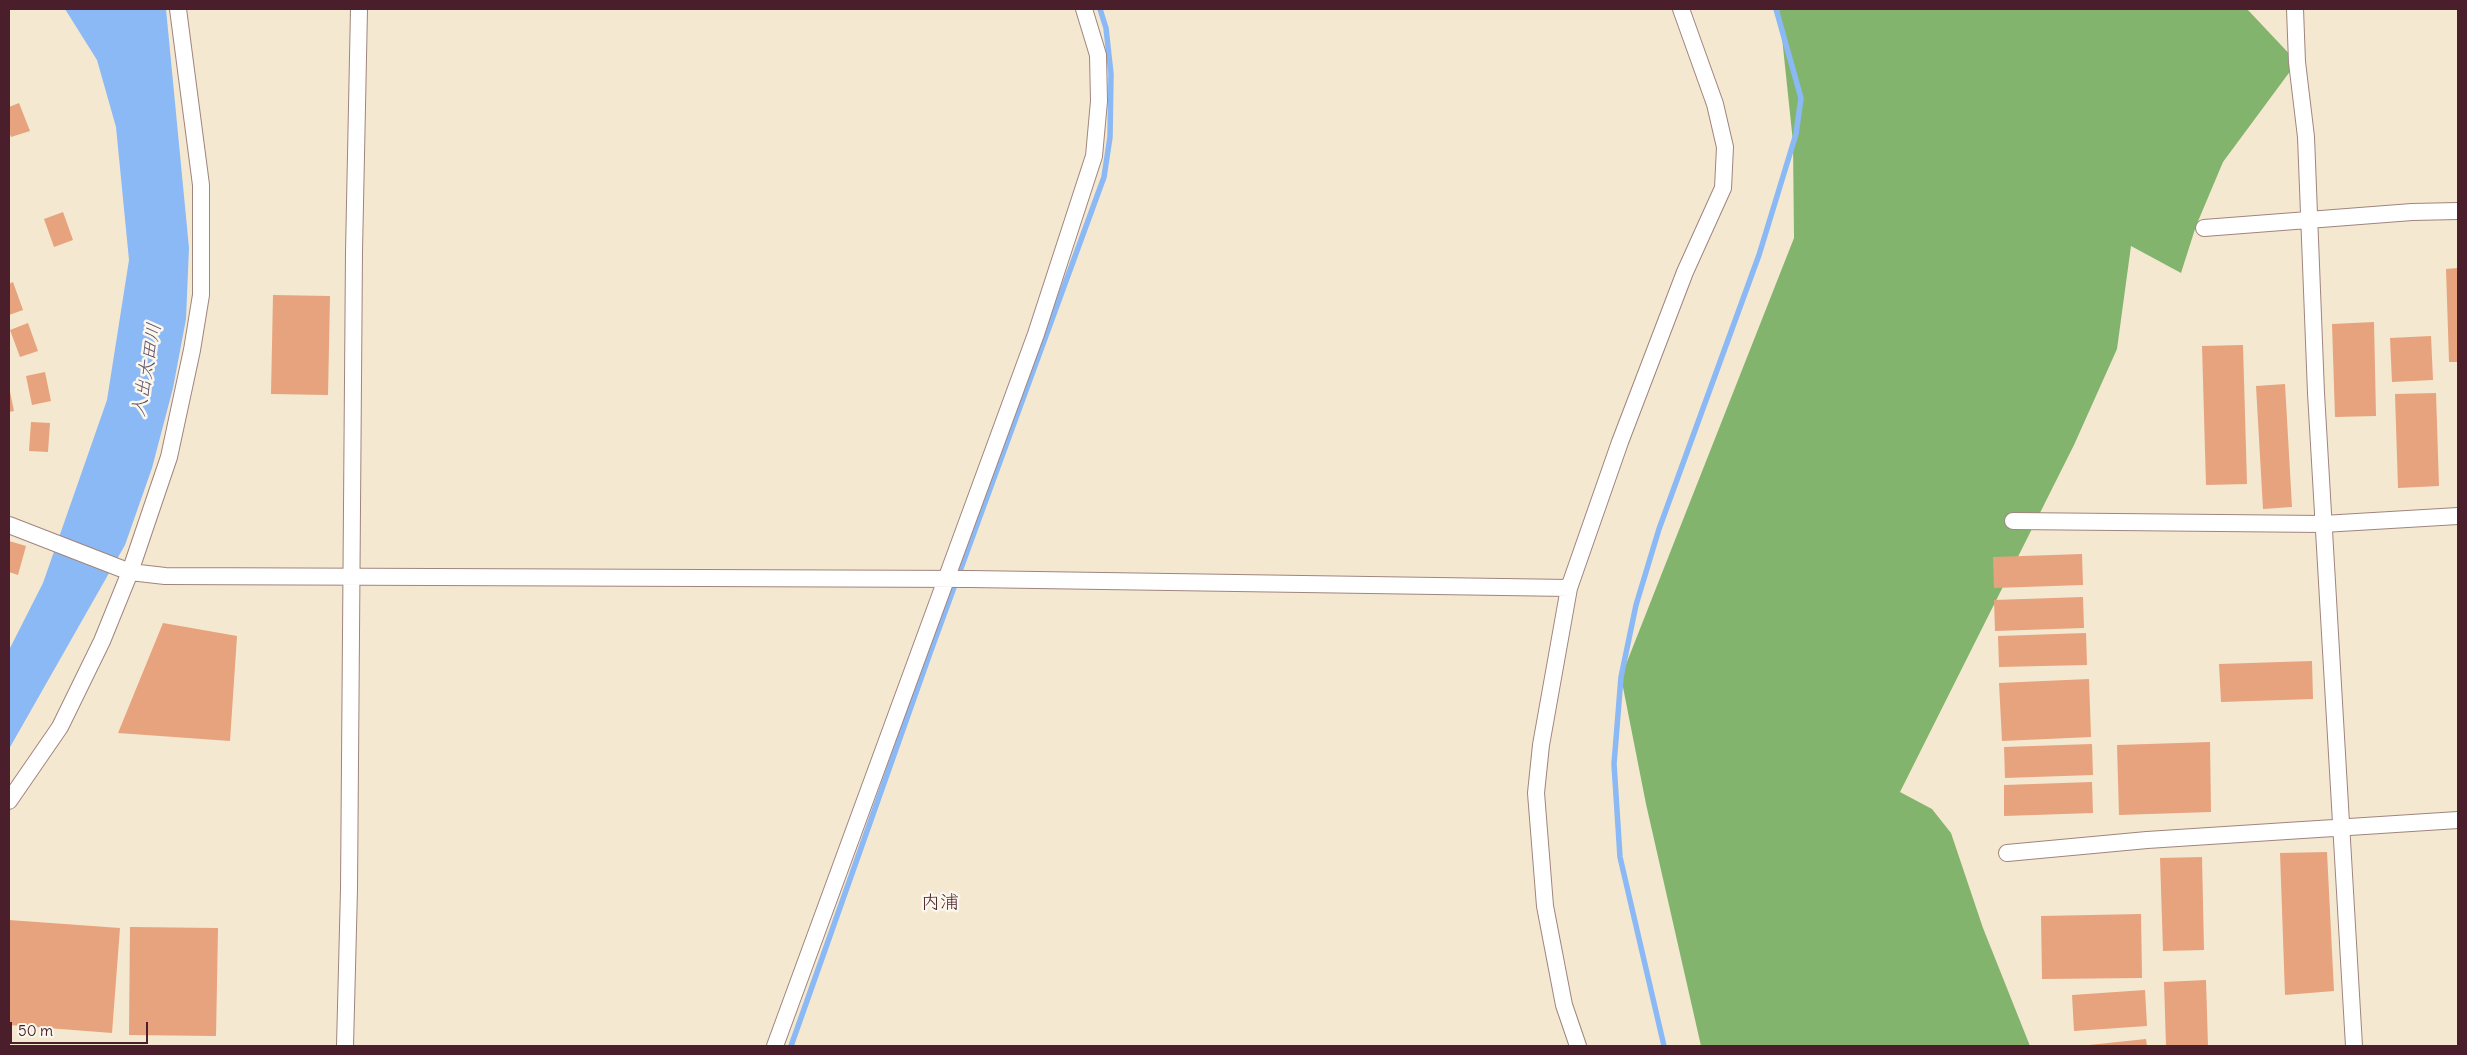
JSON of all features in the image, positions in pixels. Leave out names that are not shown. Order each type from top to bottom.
[{"type":"street","points":[[9,801],[60,727],[102,641],[130,572],[169,457],[192,350],[201,295],[201,186],[178,9]]},
{"type":"street","points":[[345,1046],[353,576],[354,252],[359,9]]},
{"type":"street","points":[[774,1046],[1036,334],[1094,156],[1099,101],[1098,54],[1084,9]]},
{"type":"street","points":[[1578,1046],[1564,1005],[1546,906],[1536,793],[1542,745],[1569,588],[1620,442],[1685,272],[1723,188],[1725,147],[1715,104],[1681,9]]},
{"type":"street","points":[[2295,9],[2297,62],[2306,136],[2323,524],[2354,1046]]},
{"type":"street","points":[[2204,228],[2412,212],[2458,211]]},
{"type":"street","points":[[2013,521],[2323,524],[2458,516]]},
{"type":"street","points":[[9,526],[130,572],[165,576],[970,579],[1569,588]]},
{"type":"street","points":[[2007,853],[2147,840],[2458,820]]},
{"type":"green space","points":[[1779,9],[2247,9],[2297,62],[2223,162],[2196,226],[2181,273],[2131,246],[2117,349],[2074,445],[1900,792],[1932,809],[1951,833],[1983,928],[2030,1046],[1701,1046],[1646,804],[1621,677],[1794,238],[1793,142]]},
{"type":"water","name":"入出太田川","points":[[65,9],[166,9],[189,248],[186,319],[173,388],[152,468],[125,545],[9,749],[9,650],[43,583],[107,400],[129,260],[116,127],[97,60]]},
{"type":"building","points":[[19,103],[30,131],[11,137],[9,131],[9,107]]},
{"type":"building","points":[[63,212],[73,240],[54,247],[44,219]]},
{"type":"building","points":[[2458,268],[2458,362],[2449,362],[2446,269]]},
{"type":"building","points":[[13,282],[23,310],[9,315],[9,284]]},
{"type":"building","points":[[273,295],[330,296],[328,395],[271,394]]},
{"type":"building","points":[[2374,322],[2376,416],[2335,417],[2332,324]]},
{"type":"building","points":[[28,323],[38,351],[20,357],[10,330]]},
{"type":"building","points":[[2431,336],[2433,380],[2392,382],[2390,338]]},
{"type":"building","points":[[2243,345],[2247,484],[2206,485],[2202,346]]},
{"type":"building","points":[[45,372],[51,401],[32,405],[26,376]]},
{"type":"building","points":[[2285,384],[2292,507],[2263,509],[2256,386]]},
{"type":"building","points":[[9,387],[14,411],[9,412]]},
{"type":"building","points":[[2436,393],[2439,486],[2398,488],[2395,394]]},
{"type":"building","points":[[31,422],[50,423],[48,452],[29,451]]},
{"type":"building","points":[[9,541],[26,546],[18,575],[9,572]]},
{"type":"building","points":[[2082,554],[2083,585],[1994,588],[1993,557]]},
{"type":"building","points":[[2083,597],[2084,628],[1995,631],[1994,600]]},
{"type":"building","points":[[163,623],[237,636],[230,741],[118,733]]},
{"type":"building","points":[[2086,633],[2087,665],[1999,667],[1998,636]]},
{"type":"building","points":[[2312,661],[2313,699],[2221,702],[2219,664]]},
{"type":"building","points":[[2089,679],[2091,737],[2002,741],[1999,683]]},
{"type":"building","points":[[2210,742],[2211,812],[2119,815],[2117,745]]},
{"type":"building","points":[[2092,744],[2093,775],[2005,778],[2004,747]]},
{"type":"building","points":[[2092,782],[2093,813],[2004,816],[2004,785]]},
{"type":"building","points":[[2327,852],[2334,991],[2285,995],[2280,853]]},
{"type":"building","points":[[2202,857],[2204,950],[2163,951],[2160,858]]},
{"type":"building","points":[[2141,914],[2142,978],[2042,979],[2041,916]]},
{"type":"building","points":[[9,920],[120,928],[112,1033],[9,1025]]},
{"type":"building","points":[[130,927],[218,928],[216,1036],[129,1035]]},
{"type":"building","points":[[2206,980],[2208,1046],[2166,1046],[2164,982]]},
{"type":"building","points":[[2145,990],[2147,1026],[2074,1031],[2072,995]]},
{"type":"building","points":[[2146,1039],[2147,1046],[2089,1046],[2089,1045]]},
{"type":"waterway","points":[[791,1046],[930,653],[1104,177],[1110,137],[1111,74],[1106,28],[1100,9]]},
{"type":"waterway","points":[[1664,1046],[1620,857],[1614,764],[1621,677],[1636,605],[1659,529],[1759,255],[1796,134],[1801,98],[1776,9]]},
{"type":"district","name":"内浦","points":[[940,903]]}]
